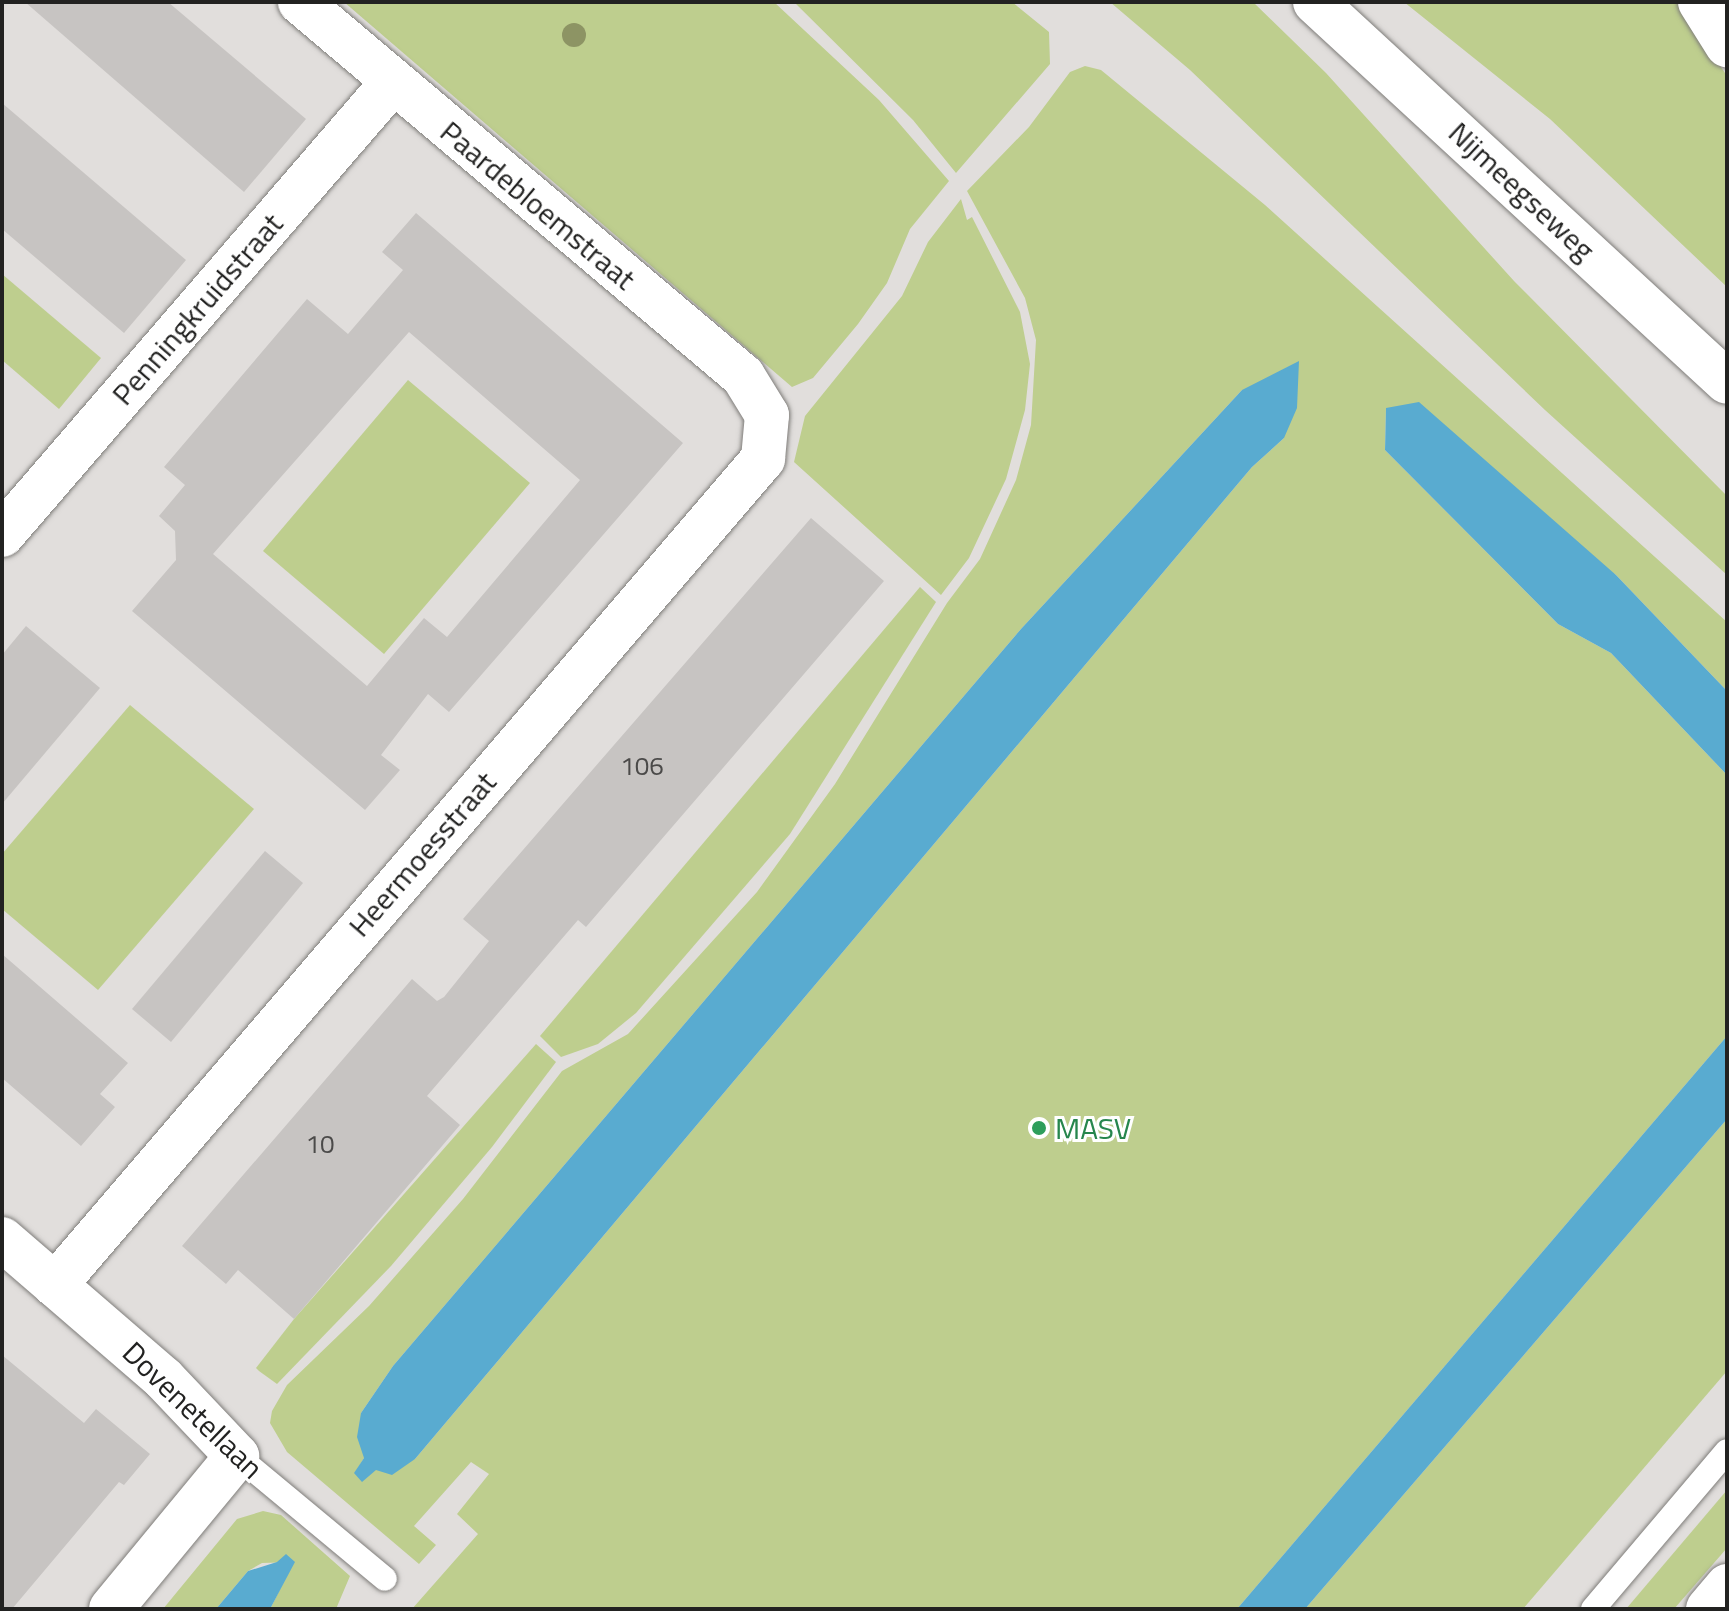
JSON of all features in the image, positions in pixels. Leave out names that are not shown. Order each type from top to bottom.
[{"type":"street","name":"Paardebloemstraat","points":[[300,2],[392,83],[743,376],[767,415]]},
{"type":"street","name":"Nijmeegseweg","points":[[1315,2],[1727,382]]},
{"type":"street","points":[[1700,2],[1727,45]]},
{"type":"street","name":"Penningkruidstraat","points":[[2,535],[392,83]]},
{"type":"street","name":"Heermoesstraat","points":[[55,1285],[763,459],[767,415]]},
{"type":"street","name":"Dovenetellaan","points":[[2,1239],[163,1378],[237,1456]]},
{"type":"street","points":[[111,1609],[237,1456]]},
{"type":"street","points":[[1708,1609],[1727,1586]]},
{"type":"lane","points":[[1593,1609],[1727,1451]]},
{"type":"lane","name":"Dovenetellaan","points":[[237,1456],[385,1579]]},
{"type":"green space","points":[[344,2],[774,2],[879,100],[949,181],[910,229],[887,283],[858,324],[813,378],[792,387]]},
{"type":"green space","points":[[794,2],[1012,2],[1049,32],[1050,64],[956,173],[913,120]]},
{"type":"green space","points":[[1110,2],[1253,2],[1326,73],[1514,281],[1727,496],[1727,575],[1545,410],[1190,70]]},
{"type":"green space","points":[[1404,2],[1677,2],[1727,76],[1727,287],[1550,119]]},
{"type":"green space","points":[[1085,66],[1101,70],[1265,205],[1727,622],[1727,691],[1616,575],[1386,408],[1385,450],[1558,624],[1611,653],[1727,775],[1727,1036],[1237,1609],[412,1609],[478,1534],[457,1514],[489,1474],[471,1462],[414,1526],[436,1545],[419,1564],[287,1452],[270,1423],[272,1411],[287,1385],[369,1306],[463,1199],[562,1071],[628,1034],[757,892],[835,784],[947,603],[980,559],[1016,480],[1031,425],[1036,340],[1025,298],[967,191],[1029,127],[1070,72]],"holes":[[[1242,390],[1284,438],[1252,467],[415,1459],[355,1473],[364,1458],[361,1413],[393,1366],[1021,629]]]},
{"type":"green space","points":[[961,199],[967,220],[972,217],[1020,312],[1030,364],[1025,410],[1006,479],[969,558],[941,595],[794,462],[805,416],[902,296],[928,242]]},
{"type":"green space","points":[[2,274],[101,358],[59,409],[2,360]]},
{"type":"green space","points":[[408,380],[530,483],[384,654],[263,551]]},
{"type":"green space","points":[[920,587],[936,602],[790,834],[636,1013],[598,1044],[561,1057],[540,1036]]},
{"type":"green space","points":[[130,705],[254,809],[98,990],[2,909],[2,854]]},
{"type":"green space","points":[[536,1044],[556,1062],[492,1147],[391,1266],[277,1384],[259,1371],[256,1368],[294,1319]]},
{"type":"green space","points":[[1727,1119],[1727,1371],[1523,1609],[1305,1609]]},
{"type":"green space","points":[[1727,1490],[1727,1548],[1674,1609],[1626,1609]]},
{"type":"green space","points":[[263,1511],[281,1515],[350,1576],[336,1609],[270,1609],[294,1562],[262,1563],[248,1571],[216,1609],[163,1609],[237,1519]]},
{"type":"water","points":[[1299,361],[1297,408],[1284,438],[1252,467],[415,1459],[392,1475],[376,1470],[362,1482],[354,1473],[364,1458],[357,1437],[361,1413],[393,1366],[1021,629],[1242,390]]},
{"type":"water","points":[[1419,402],[1616,575],[1727,691],[1727,775],[1611,653],[1558,624],[1385,450],[1386,408]]},
{"type":"water","points":[[1727,1036],[1727,1119],[1305,1609],[1237,1609]]},
{"type":"water","points":[[286,1554],[295,1562],[270,1609],[216,1609],[248,1571],[277,1562]]},
{"type":"building","points":[[25,2],[168,2],[306,119],[244,192]]},
{"type":"building","points":[[2,103],[186,260],[124,333],[2,229]]},
{"type":"building","points":[[416,213],[683,443],[449,712],[428,694],[381,755],[400,770],[365,810],[132,611],[176,560],[175,531],[159,516],[185,485],[164,467],[307,299],[348,334],[403,270],[382,252]],"holes":[[[409,332],[580,480],[447,637],[424,618],[367,686],[213,554]]]},
{"type":"building","points":[[811,518],[884,581],[586,927],[578,920],[427,1096],[460,1125],[294,1319],[238,1270],[226,1284],[182,1246],[412,979],[437,1001],[444,997],[489,941],[463,919]]},
{"type":"building","points":[[26,626],[100,688],[2,804],[2,655]]},
{"type":"building","points":[[265,851],[303,883],[171,1042],[132,1009]]},
{"type":"building","points":[[2,954],[128,1063],[100,1094],[115,1107],[81,1146],[2,1078]]},
{"type":"building","points":[[2,1355],[84,1423],[96,1409],[150,1454],[124,1485],[119,1482],[12,1609],[2,1609]]},
{"type":"place","name":"MASV","points":[[1039,1128]]}]
